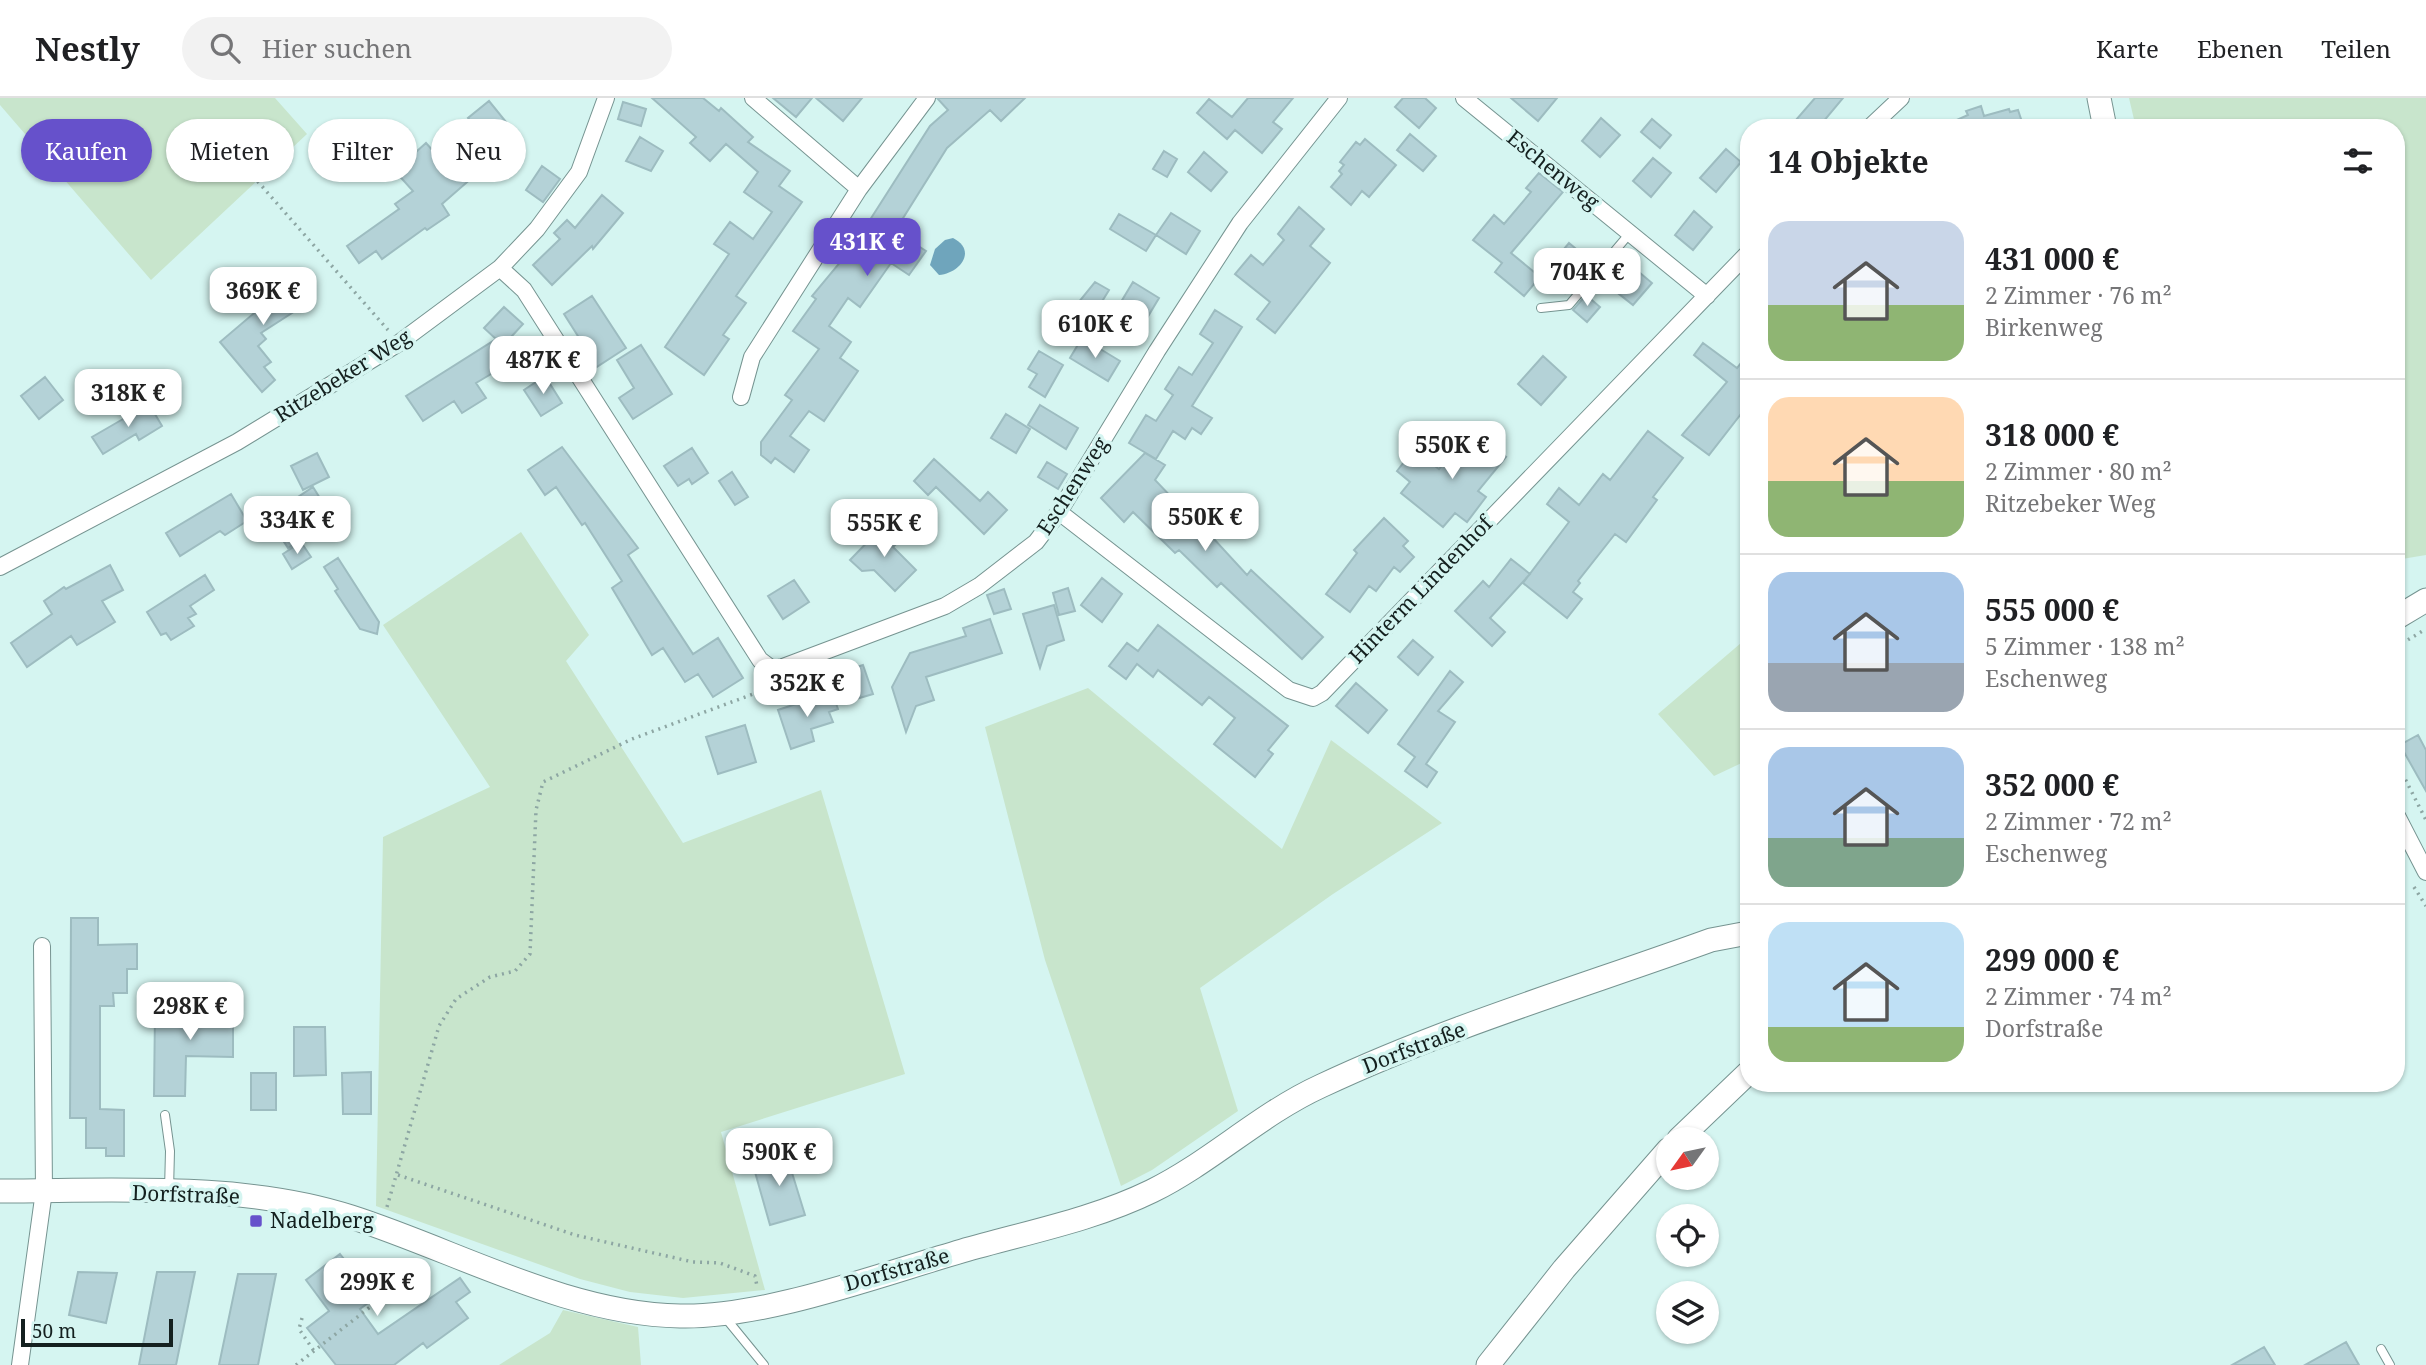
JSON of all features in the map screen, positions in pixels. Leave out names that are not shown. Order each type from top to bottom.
[{"type":"street","name":"Ritzebeker Weg","points":[[0,567],[237,442],[399,342],[500,268],[537,229],[579,172],[606,98]]},
{"type":"street","points":[[752,98],[859,189]]},
{"type":"street","points":[[741,397],[752,357],[859,189],[927,98]]},
{"type":"street","name":"Eschenweg","points":[[772,669],[911,621],[944,606],[978,586],[1036,542],[1059,512],[1157,351],[1240,223],[1339,98]]},
{"type":"street","name":"Eschenweg","points":[[1464,98],[1707,296]]},
{"type":"street","points":[[1879,119],[1901,98]]},
{"type":"street","points":[[2099,98],[2103,119]]},
{"type":"street","name":"Hinterm Lindenhof","points":[[1059,512],[1289,690],[1313,698],[1331,683],[1740,261]]},
{"type":"street","points":[[500,268],[524,290],[760,660],[772,669]]},
{"type":"street","points":[[2405,600],[2426,598]]},
{"type":"street","points":[[2405,612],[2426,598]]},
{"type":"street","points":[[2405,831],[2426,872]]},
{"type":"street","name":"Dorfstraße","points":[[0,1191],[169,1193],[259,1198],[303,1205],[350,1216],[537,1286],[616,1308],[678,1316],[723,1314],[807,1295],[1092,1214],[1152,1191],[1313,1089],[1377,1060],[1712,940],[1740,935]]},
{"type":"street","points":[[20,1365],[44,1191],[42,946]]},
{"type":"street","points":[[1692,1127],[1740,1081]]},
{"type":"street","points":[[1488,1365],[1564,1269],[1656,1164]]},
{"type":"lane","points":[[1541,309],[1569,305],[1630,233]]},
{"type":"lane","points":[[165,1115],[170,1151],[169,1193]]},
{"type":"lane","points":[[723,1314],[764,1365]]},
{"type":"lane","points":[[2381,1349],[2390,1365]]},
{"type":"path","points":[[258,182],[399,342]]},
{"type":"path","points":[[2405,642],[2426,629]]},
{"type":"path","points":[[380,1228],[398,1175],[439,1026],[456,999],[491,977],[515,971],[530,954],[537,810],[543,782],[632,739],[756,693],[766,684],[772,669]]},
{"type":"path","points":[[2405,779],[2426,820]]},
{"type":"path","points":[[398,1175],[575,1235],[693,1262],[720,1263],[755,1276],[761,1305]]},
{"type":"path","points":[[296,1365],[402,1282],[412,1268],[445,1252]]},
{"type":"path","points":[[302,1318],[299,1329],[314,1351]]},
{"type":"green space","points":[[0,98],[275,98],[294,119],[166,119],[166,182],[256,182],[151,280],[66,182],[152,182],[152,119],[21,119],[21,129],[0,105]]},
{"type":"green space","points":[[2129,98],[2426,98],[2426,555],[2405,558],[2405,119],[2134,119]]},
{"type":"green space","points":[[294,119],[307,134],[294,146]]},
{"type":"green space","points":[[521,532],[589,635],[566,661],[683,843],[821,790],[905,1074],[721,1132],[765,1290],[683,1298],[630,1292],[580,1279],[376,1206],[383,837],[490,787],[383,625]]},
{"type":"green space","points":[[1740,644],[1740,764],[1714,776],[1658,714]]},
{"type":"green space","points":[[1088,688],[1282,849],[1331,740],[1442,823],[1333,894],[1200,988],[1238,1111],[1152,1170],[1121,1186],[1045,960],[985,727]]},
{"type":"green space","points":[[563,1310],[638,1327],[641,1365],[499,1365],[550,1333]]},
{"type":"water","points":[[953,238],[964,249],[963,260],[954,270],[939,275],[930,265],[935,249],[945,240]]},
{"type":"building","points":[[652,98],[703,98],[719,111],[721,108],[753,137],[748,142],[790,171],[779,186],[802,202],[736,296],[746,303],[723,335],[729,339],[704,375],[665,347],[729,254],[714,244],[730,222],[753,239],[772,212],[744,192],[758,172],[726,144],[710,161],[690,143],[696,137]]},
{"type":"building","points":[[773,98],[812,98],[796,117]]},
{"type":"building","points":[[816,98],[862,98],[843,121]]},
{"type":"building","points":[[937,98],[1025,98],[1001,121],[990,110],[947,148],[895,231],[926,251],[909,275],[891,263],[860,307],[848,298],[829,326],[851,342],[840,358],[858,371],[824,421],[809,411],[790,436],[809,450],[794,472],[775,458],[771,463],[761,455],[761,442],[792,400],[785,395],[819,349],[793,331],[816,299],[812,296],[852,248],[930,126],[948,110]]},
{"type":"building","points":[[1248,98],[1293,98],[1273,122],[1282,129],[1262,153],[1235,130],[1227,139],[1197,113],[1209,99],[1232,117]]},
{"type":"building","points":[[1403,98],[1425,98],[1436,108],[1419,128],[1395,107]]},
{"type":"building","points":[[1511,98],[1557,98],[1538,121]]},
{"type":"building","points":[[1815,98],[1843,98],[1826,119],[1797,119]]},
{"type":"building","points":[[489,101],[504,119],[469,119]]},
{"type":"building","points":[[623,102],[646,109],[641,126],[618,119]]},
{"type":"building","points":[[1981,106],[1984,116],[2009,109],[2010,112],[2018,110],[2021,119],[1959,119],[1968,115],[1966,111]]},
{"type":"building","points":[[1601,118],[1620,135],[1600,157],[1582,141]]},
{"type":"building","points":[[1652,119],[1671,135],[1660,148],[1641,132]]},
{"type":"building","points":[[1410,134],[1436,156],[1423,171],[1397,150]]},
{"type":"building","points":[[640,137],[663,151],[651,171],[626,161]]},
{"type":"building","points":[[1365,139],[1396,165],[1369,197],[1362,191],[1351,205],[1331,187],[1342,174],[1339,171],[1344,165],[1340,162],[1356,142],[1360,145]]},
{"type":"building","points":[[426,143],[431,149],[431,182],[467,182],[442,204],[449,215],[427,230],[425,228],[382,259],[376,251],[359,263],[347,246],[399,209],[395,204],[413,191],[405,182],[417,182],[417,151]]},
{"type":"building","points":[[1726,149],[1740,161],[1716,192],[1700,178]]},
{"type":"building","points":[[1164,151],[1177,159],[1167,177],[1153,169]]},
{"type":"building","points":[[1204,152],[1227,172],[1211,191],[1188,172]]},
{"type":"building","points":[[1653,158],[1671,173],[1651,197],[1633,181]]},
{"type":"building","points":[[542,166],[560,179],[543,202],[526,190]]},
{"type":"building","points":[[1539,173],[1563,192],[1511,253],[1540,277],[1524,296],[1495,272],[1502,263],[1473,240],[1494,215],[1504,224],[1531,192],[1526,188]]},
{"type":"building","points":[[602,195],[623,213],[593,249],[592,246],[552,285],[533,265],[560,239],[554,233],[567,220],[575,228]]},
{"type":"building","points":[[1299,207],[1324,229],[1310,246],[1330,263],[1275,333],[1257,319],[1270,302],[1235,274],[1251,255],[1263,265],[1284,240],[1278,234]]},
{"type":"building","points":[[1694,211],[1712,227],[1693,250],[1675,235]]},
{"type":"building","points":[[1171,213],[1200,231],[1186,254],[1156,235]]},
{"type":"building","points":[[1119,214],[1156,235],[1146,251],[1110,229]]},
{"type":"building","points":[[1569,243],[1587,258],[1578,269],[1582,272],[1565,293],[1543,274]]},
{"type":"building","points":[[1633,267],[1652,283],[1633,305],[1614,290]]},
{"type":"building","points":[[283,269],[306,304],[261,333],[266,339],[258,346],[271,362],[264,367],[275,380],[262,392],[220,342],[266,303],[256,286]]},
{"type":"building","points":[[1095,282],[1109,290],[1095,313],[1078,303]]},
{"type":"building","points":[[1133,282],[1159,298],[1147,318],[1121,302]]},
{"type":"building","points":[[1586,295],[1600,307],[1587,322],[1573,310]]},
{"type":"building","points":[[592,296],[626,348],[592,370],[583,355],[588,352],[564,314]]},
{"type":"building","points":[[504,307],[523,324],[511,337],[519,345],[496,371],[476,383],[486,398],[462,413],[454,401],[423,421],[406,396],[496,339],[484,328]]},
{"type":"building","points":[[1215,310],[1242,327],[1192,406],[1212,418],[1201,434],[1192,428],[1185,439],[1173,431],[1156,459],[1129,443],[1146,415],[1156,421],[1173,395],[1165,389],[1179,367],[1192,375],[1213,343],[1200,334]]},
{"type":"building","points":[[1082,338],[1120,361],[1108,381],[1070,358]]},
{"type":"building","points":[[1703,343],[1737,368],[1740,364],[1740,415],[1709,455],[1682,435],[1727,382],[1694,355]]},
{"type":"building","points":[[641,345],[672,394],[633,419],[619,398],[634,388],[617,360]]},
{"type":"building","points":[[1039,351],[1063,365],[1045,397],[1029,387],[1037,374],[1028,369]]},
{"type":"building","points":[[1543,356],[1566,377],[1541,405],[1518,384]]},
{"type":"building","points":[[545,376],[562,403],[541,416],[524,390]]},
{"type":"building","points":[[45,377],[63,400],[39,419],[21,396]]},
{"type":"building","points":[[149,404],[162,426],[139,440],[136,434],[103,454],[92,437]]},
{"type":"building","points":[[1040,405],[1078,428],[1066,449],[1028,425]]},
{"type":"building","points":[[1006,414],[1030,429],[1016,453],[991,438]]},
{"type":"building","points":[[1648,431],[1683,458],[1653,497],[1657,500],[1626,542],[1615,534],[1578,581],[1580,583],[1573,592],[1582,599],[1567,618],[1523,583],[1569,522],[1547,504],[1559,488],[1579,505],[1603,474],[1610,480]]},
{"type":"building","points":[[1477,433],[1506,457],[1478,491],[1486,497],[1467,522],[1455,513],[1443,527],[1401,493],[1410,482],[1397,471],[1411,453],[1424,464],[1427,460],[1439,469],[1451,454],[1456,458]]},
{"type":"building","points":[[562,447],[638,548],[628,555],[693,654],[718,638],[743,678],[713,697],[698,674],[685,682],[663,648],[652,655],[612,588],[622,581],[585,523],[582,525],[556,487],[545,495],[528,470]]},
{"type":"building","points":[[692,448],[708,473],[692,484],[689,479],[678,486],[664,466]]},
{"type":"building","points":[[317,453],[329,477],[303,490],[291,466]]},
{"type":"building","points":[[1145,453],[1165,465],[1155,480],[1177,503],[1172,508],[1197,532],[1202,526],[1247,575],[1251,570],[1323,637],[1302,659],[1221,583],[1217,587],[1179,550],[1175,553],[1133,512],[1124,522],[1101,498]]},
{"type":"building","points":[[934,459],[980,501],[988,492],[1007,510],[984,534],[936,487],[928,495],[914,481]]},
{"type":"building","points":[[1047,462],[1067,474],[1058,489],[1038,477]]},
{"type":"building","points":[[732,472],[748,497],[735,505],[719,481]]},
{"type":"building","points":[[313,487],[333,519],[288,548],[268,517]]},
{"type":"building","points":[[231,494],[247,521],[225,535],[220,531],[180,556],[166,533]]},
{"type":"building","points":[[1384,518],[1408,541],[1403,546],[1414,557],[1400,572],[1394,567],[1376,591],[1369,586],[1350,612],[1326,594],[1357,553],[1354,550]]},
{"type":"building","points":[[883,526],[899,541],[893,547],[916,570],[895,591],[874,570],[862,571],[850,560]]},
{"type":"building","points":[[301,542],[311,557],[292,569],[283,554]]},
{"type":"building","points":[[338,558],[379,622],[377,634],[360,629],[335,591],[338,589],[324,567]]},
{"type":"building","points":[[1511,559],[1530,574],[1490,618],[1505,632],[1492,646],[1455,611],[1483,581],[1489,587]]},
{"type":"building","points":[[110,565],[123,590],[102,601],[115,622],[77,645],[71,636],[27,667],[11,643],[52,614],[44,601],[64,587],[66,589]]},
{"type":"building","points":[[205,575],[214,590],[190,606],[196,614],[188,618],[194,626],[171,640],[166,633],[161,635],[147,612]]},
{"type":"building","points":[[1102,578],[1122,594],[1102,622],[1081,605]]},
{"type":"building","points":[[794,580],[809,602],[783,619],[768,596]]},
{"type":"building","points":[[1068,588],[1075,611],[1059,615],[1053,593]]},
{"type":"building","points":[[1004,589],[1011,609],[994,614],[987,595]]},
{"type":"building","points":[[1054,605],[1064,640],[1047,646],[1040,668],[1023,614]]},
{"type":"building","points":[[990,619],[1002,653],[926,677],[934,700],[916,706],[906,732],[892,687],[910,653],[966,636],[963,628]]},
{"type":"building","points":[[1158,625],[1288,726],[1268,750],[1273,754],[1255,777],[1214,744],[1235,718],[1209,697],[1202,705],[1158,670],[1153,677],[1137,664],[1126,679],[1109,666],[1127,643],[1138,651]]},
{"type":"building","points":[[1413,640],[1433,657],[1418,675],[1398,657]]},
{"type":"building","points":[[863,665],[873,694],[846,702],[837,673]]},
{"type":"building","points":[[1450,671],[1463,682],[1438,711],[1455,722],[1426,764],[1437,772],[1427,787],[1405,771],[1415,757],[1398,744]]},
{"type":"building","points":[[1356,683],[1387,710],[1368,733],[1336,706]]},
{"type":"building","points":[[832,692],[838,709],[829,712],[833,722],[811,729],[814,741],[791,749],[778,710]]},
{"type":"building","points":[[745,725],[756,762],[718,774],[706,737]]},
{"type":"building","points":[[2418,735],[2426,750],[2426,791],[2405,754],[2405,742]]},
{"type":"building","points":[[71,918],[98,918],[98,945],[137,944],[137,969],[127,969],[127,993],[113,993],[114,1006],[100,1006],[100,1109],[124,1110],[124,1156],[106,1156],[106,1148],[86,1148],[86,1118],[70,1118]]},
{"type":"building","points":[[209,988],[224,988],[224,1009],[233,1009],[233,1057],[186,1056],[185,1096],[154,1096],[155,1012],[194,1013],[194,1009],[209,1009]]},
{"type":"building","points":[[294,1027],[325,1027],[326,1075],[294,1076]]},
{"type":"building","points":[[371,1072],[371,1114],[343,1114],[342,1073]]},
{"type":"building","points":[[251,1073],[276,1073],[276,1110],[251,1110]]},
{"type":"building","points":[[785,1150],[805,1215],[770,1225],[755,1172],[760,1171],[756,1159]]},
{"type":"building","points":[[340,1254],[364,1284],[385,1268],[396,1282],[360,1309],[378,1334],[460,1278],[470,1292],[456,1302],[468,1318],[427,1348],[423,1343],[394,1365],[336,1365],[307,1328],[329,1311],[306,1280]]},
{"type":"building","points":[[78,1272],[117,1273],[106,1323],[69,1315]]},
{"type":"building","points":[[157,1272],[195,1272],[176,1365],[139,1365]]},
{"type":"building","points":[[238,1274],[276,1274],[258,1365],[219,1365]]},
{"type":"building","points":[[2346,1342],[2359,1365],[2305,1365]]},
{"type":"building","points":[[2264,1347],[2275,1365],[2232,1365]]},
{"type":"place","name":"Nadelberg","points":[[256,1221]]}]
